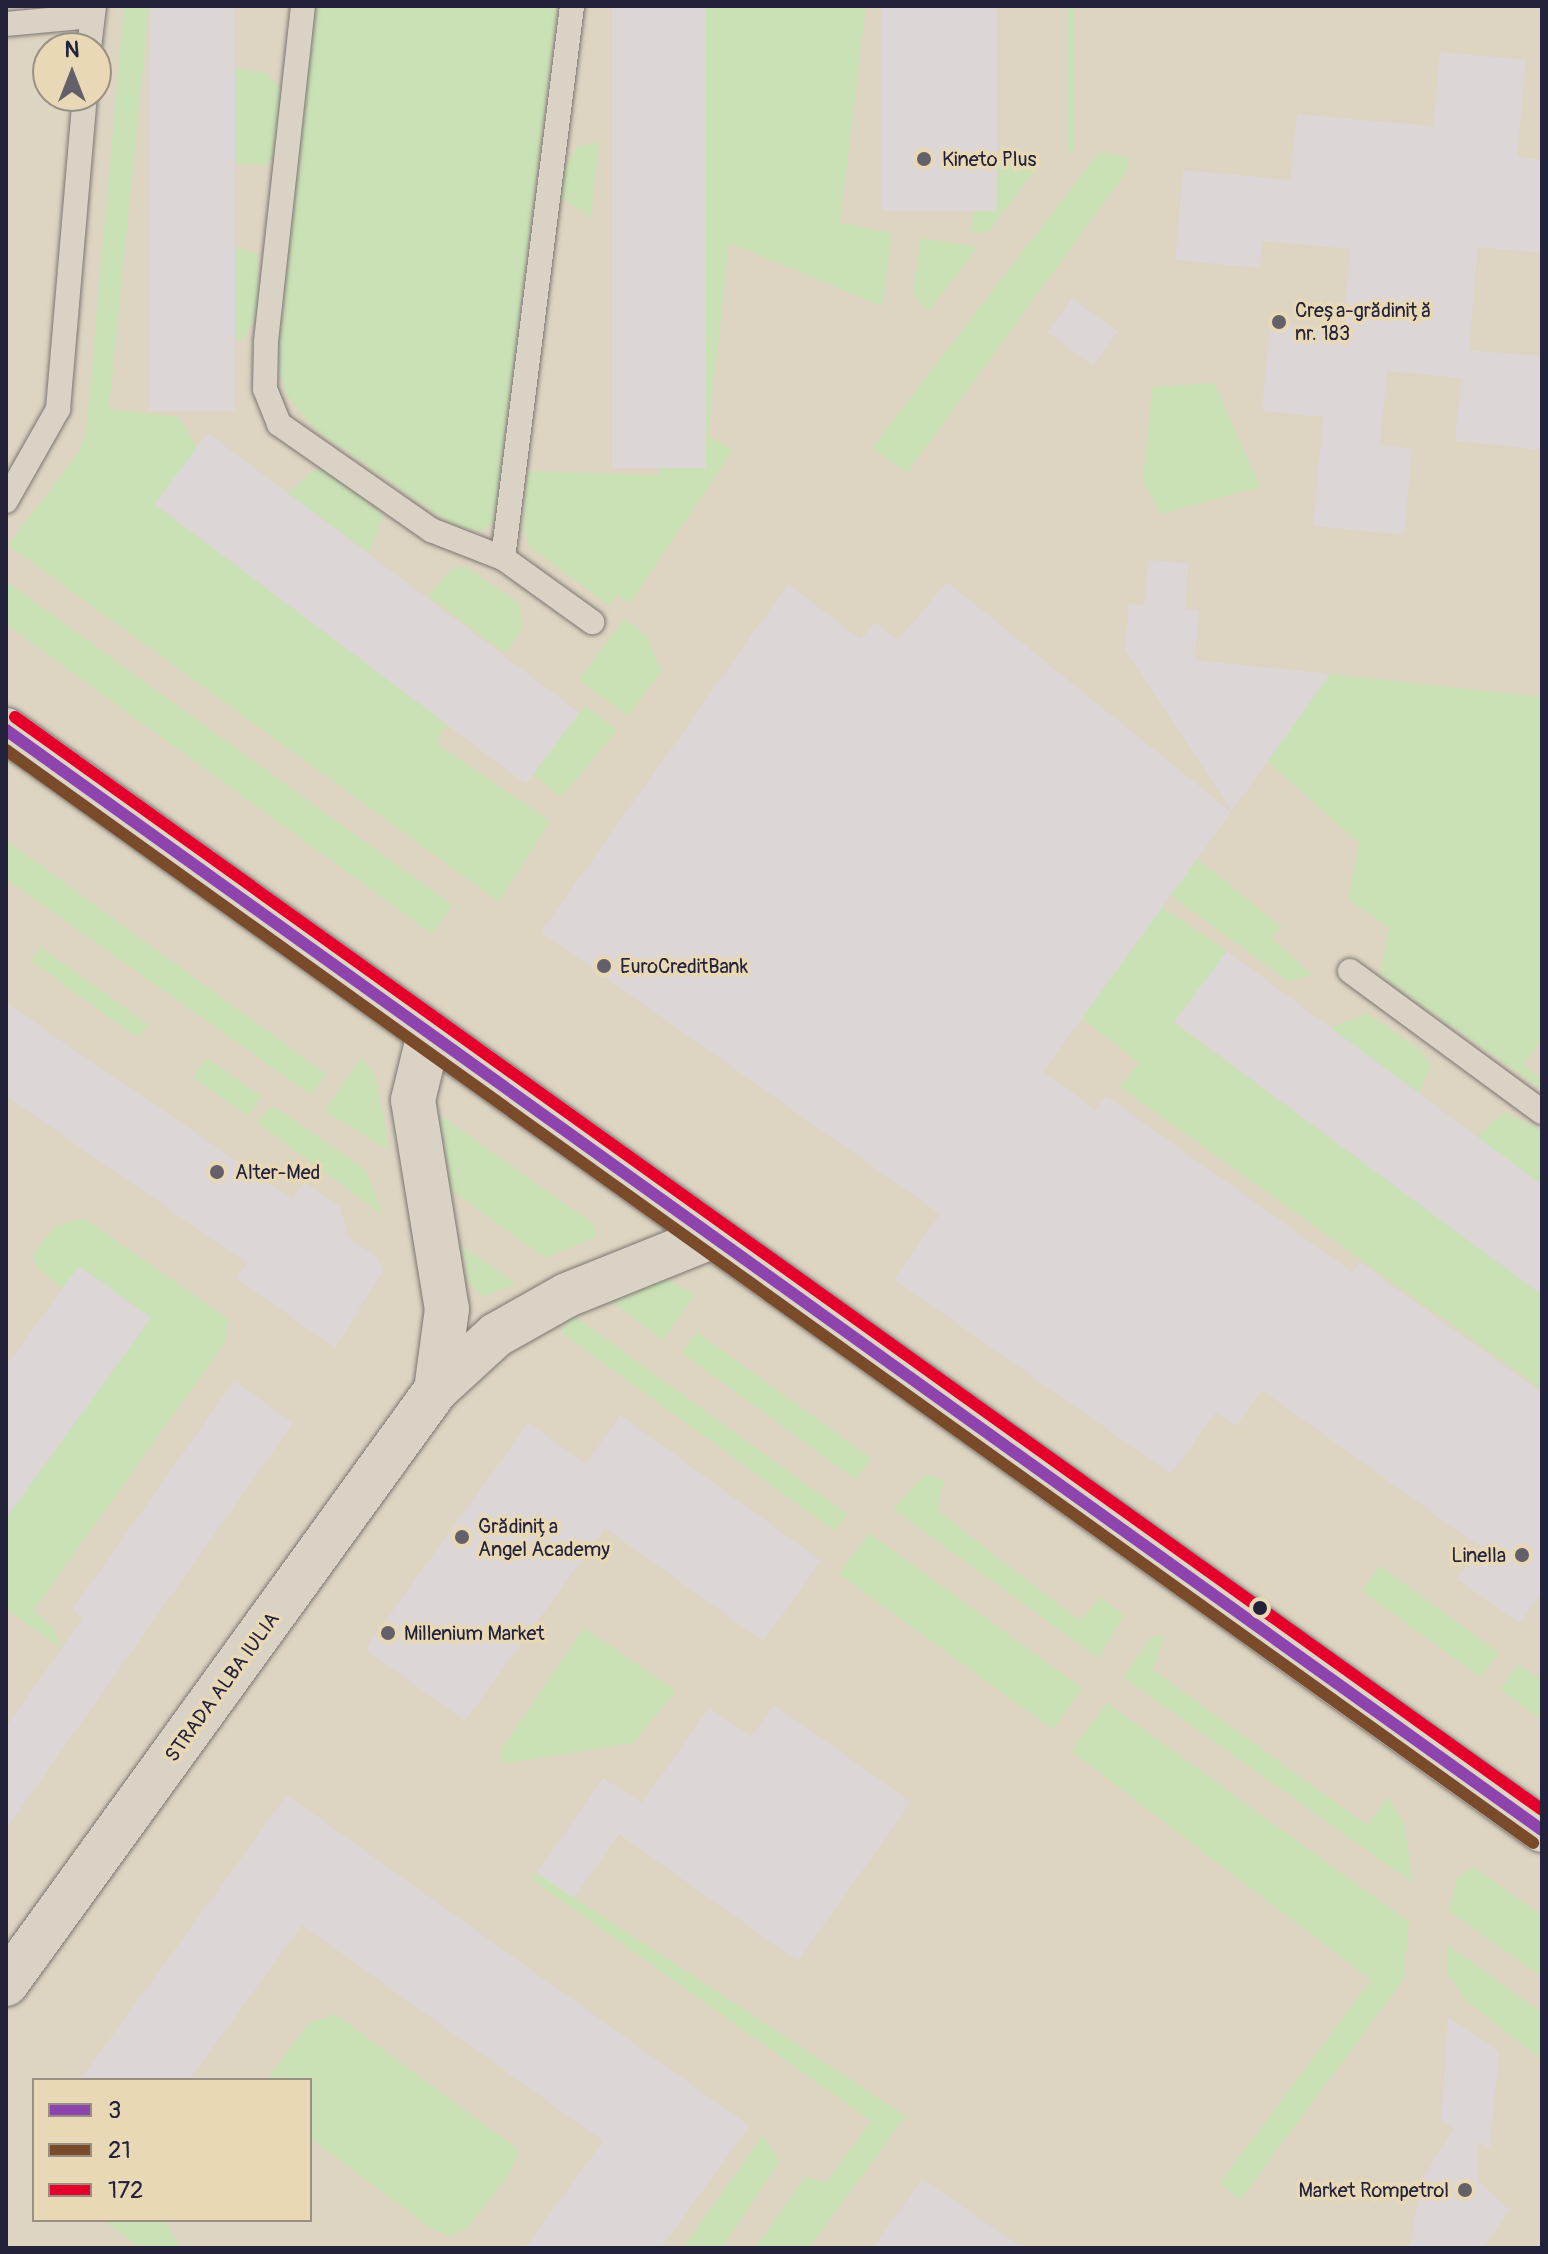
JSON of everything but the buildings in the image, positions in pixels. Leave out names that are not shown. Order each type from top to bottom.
[{"type":"main road","points":[[6,730],[1542,1830]]},
{"type":"street","name":"STRADA ALBA IULIA","points":[[429,1034],[413,1100],[447,1309],[436,1390]]},
{"type":"street","name":"STRADA ALBA IULIA","points":[[6,1984],[436,1390],[508,1328],[567,1295],[711,1237]]},
{"type":"lane","points":[[303,6],[265,389],[279,424],[431,530],[503,558],[592,622]]},
{"type":"lane","points":[[503,558],[572,6]]},
{"type":"lane","points":[[6,24],[93,11],[91,32]]},
{"type":"lane","points":[[6,501],[58,409],[84,112]]},
{"type":"lane","points":[[1350,971],[1542,1112]]},
{"type":"green space","points":[[124,6],[149,6],[109,409],[179,417],[197,447],[155,505],[448,722],[436,743],[550,821],[499,902],[8,545],[79,452],[86,430]]},
{"type":"green space","points":[[315,6],[557,6],[494,522],[480,532],[451,524],[316,430],[287,396],[277,364]]},
{"type":"green space","points":[[706,6],[866,6],[840,223],[892,233],[882,306],[729,243],[708,436],[733,450],[630,603],[617,595],[610,606],[530,547],[522,529],[528,471],[659,475]]},
{"type":"green space","points":[[1067,6],[1074,6],[1074,152],[1067,152]]},
{"type":"green space","points":[[229,67],[265,73],[280,88],[276,151],[266,165],[220,163]]},
{"type":"green space","points":[[599,142],[591,218],[562,198],[564,170],[576,147]]},
{"type":"green space","points":[[1099,152],[1129,157],[1127,171],[907,473],[872,448]]},
{"type":"green space","points":[[994,160],[1043,160],[987,233],[970,232],[974,209],[986,208]]},
{"type":"green space","points":[[921,238],[978,247],[928,312],[913,293]]},
{"type":"green space","points":[[212,239],[257,254],[259,308],[244,340],[202,337]]},
{"type":"green space","points":[[1214,383],[1260,487],[1160,514],[1143,481],[1152,387]]},
{"type":"green space","points":[[325,470],[384,515],[369,553],[288,493],[313,471]]},
{"type":"green space","points":[[466,567],[520,604],[522,630],[505,653],[428,596],[452,568]]},
{"type":"green space","points":[[6,581],[453,905],[432,934],[6,624]]},
{"type":"green space","points":[[624,619],[647,636],[661,671],[628,716],[579,680]]},
{"type":"green space","points":[[1330,674],[1542,697],[1542,1039],[1523,1065],[1542,1078],[1542,1090],[1380,975],[1389,928],[1348,899],[1359,843],[1267,761]]},
{"type":"green space","points":[[586,705],[617,731],[561,797],[530,772]]},
{"type":"green space","points":[[6,840],[326,1074],[311,1095],[6,879]]},
{"type":"green space","points":[[1196,858],[1282,927],[1272,939],[1312,974],[1289,982],[1169,894]]},
{"type":"green space","points":[[1162,907],[1227,951],[1175,1023],[1542,1295],[1542,1389],[1120,1087],[1139,1063],[1080,1017]]},
{"type":"green space","points":[[41,947],[148,1025],[138,1038],[31,961]]},
{"type":"green space","points":[[1367,1013],[1423,1052],[1431,1066],[1418,1094],[1330,1028]]},
{"type":"green space","points":[[207,1058],[262,1096],[248,1116],[193,1078]]},
{"type":"green space","points":[[361,1058],[375,1075],[390,1151],[324,1111]]},
{"type":"green space","points":[[272,1105],[365,1169],[383,1215],[257,1123]]},
{"type":"green space","points":[[1505,1112],[1542,1130],[1542,1185],[1476,1137]]},
{"type":"green space","points":[[440,1115],[595,1225],[595,1238],[545,1258],[452,1191]]},
{"type":"green space","points":[[84,1218],[227,1318],[227,1328],[226,1341],[33,1611],[52,1626],[62,1649],[6,1609],[6,1518],[151,1318],[79,1266],[63,1289],[37,1268],[34,1253],[56,1225]]},
{"type":"green space","points":[[461,1245],[516,1284],[483,1297],[469,1283]]},
{"type":"green space","points":[[657,1274],[695,1294],[663,1340],[602,1295]]},
{"type":"green space","points":[[573,1315],[847,1514],[835,1531],[561,1332]]},
{"type":"green space","points":[[697,1332],[871,1458],[856,1479],[682,1353]]},
{"type":"green space","points":[[925,1475],[944,1479],[938,1511],[1080,1621],[1100,1597],[1124,1615],[1098,1658],[893,1509]]},
{"type":"green space","points":[[869,1533],[1083,1688],[1053,1729],[839,1574]]},
{"type":"green space","points":[[1380,1566],[1499,1652],[1481,1677],[1362,1591]]},
{"type":"green space","points":[[584,1628],[676,1691],[633,1743],[503,1764],[501,1749]]},
{"type":"green space","points":[[1152,1636],[1164,1636],[1153,1670],[1367,1825],[1388,1797],[1404,1823],[1413,1883],[1123,1677]]},
{"type":"green space","points":[[1519,1664],[1542,1681],[1542,1720],[1500,1690]]},
{"type":"green space","points":[[1107,1703],[1409,1922],[1404,1979],[1240,2200],[1220,2183],[1371,1980],[1071,1751]]},
{"type":"green space","points":[[1474,1867],[1542,1916],[1542,1977],[1448,1911],[1457,1878]]},
{"type":"green space","points":[[537,1873],[906,2116],[809,2248],[755,2248],[805,2177],[827,2182],[871,2121],[531,1879]]},
{"type":"green space","points":[[1448,1945],[1542,2013],[1542,2060],[1463,1998],[1447,1972]]},
{"type":"green space","points":[[335,2014],[519,2150],[509,2175],[467,2228],[450,2236],[432,2229],[312,2139],[312,2078],[268,2078],[308,2023]]},
{"type":"green space","points":[[763,2135],[779,2162],[722,2248],[683,2248]]},
{"type":"green space","points":[[106,2222],[166,2222],[180,2246],[141,2248]]},
{"type":"transit line","name":"172","points":[[15,717],[1542,1810]]},
{"type":"transit line","name":"3","points":[[6,730],[1542,1830]]},
{"type":"transit line","name":"21","points":[[6,750],[1533,1843]]},
{"type":"place","name":"Kineto Plus","points":[[924,159]]},
{"type":"place","name":"Creșa-grădiniță nr. 183","points":[[1279,322]]},
{"type":"place","name":"EuroCreditBank","points":[[604,966]]},
{"type":"place","name":"Alter-Med","points":[[217,1172]]},
{"type":"place","name":"Grădinița Angel Academy","points":[[462,1537]]},
{"type":"place","name":"Linella","points":[[1522,1555]]},
{"type":"place","name":"Millenium Market","points":[[388,1633]]},
{"type":"place","name":"Market Rompetrol","points":[[1465,2190]]}]
